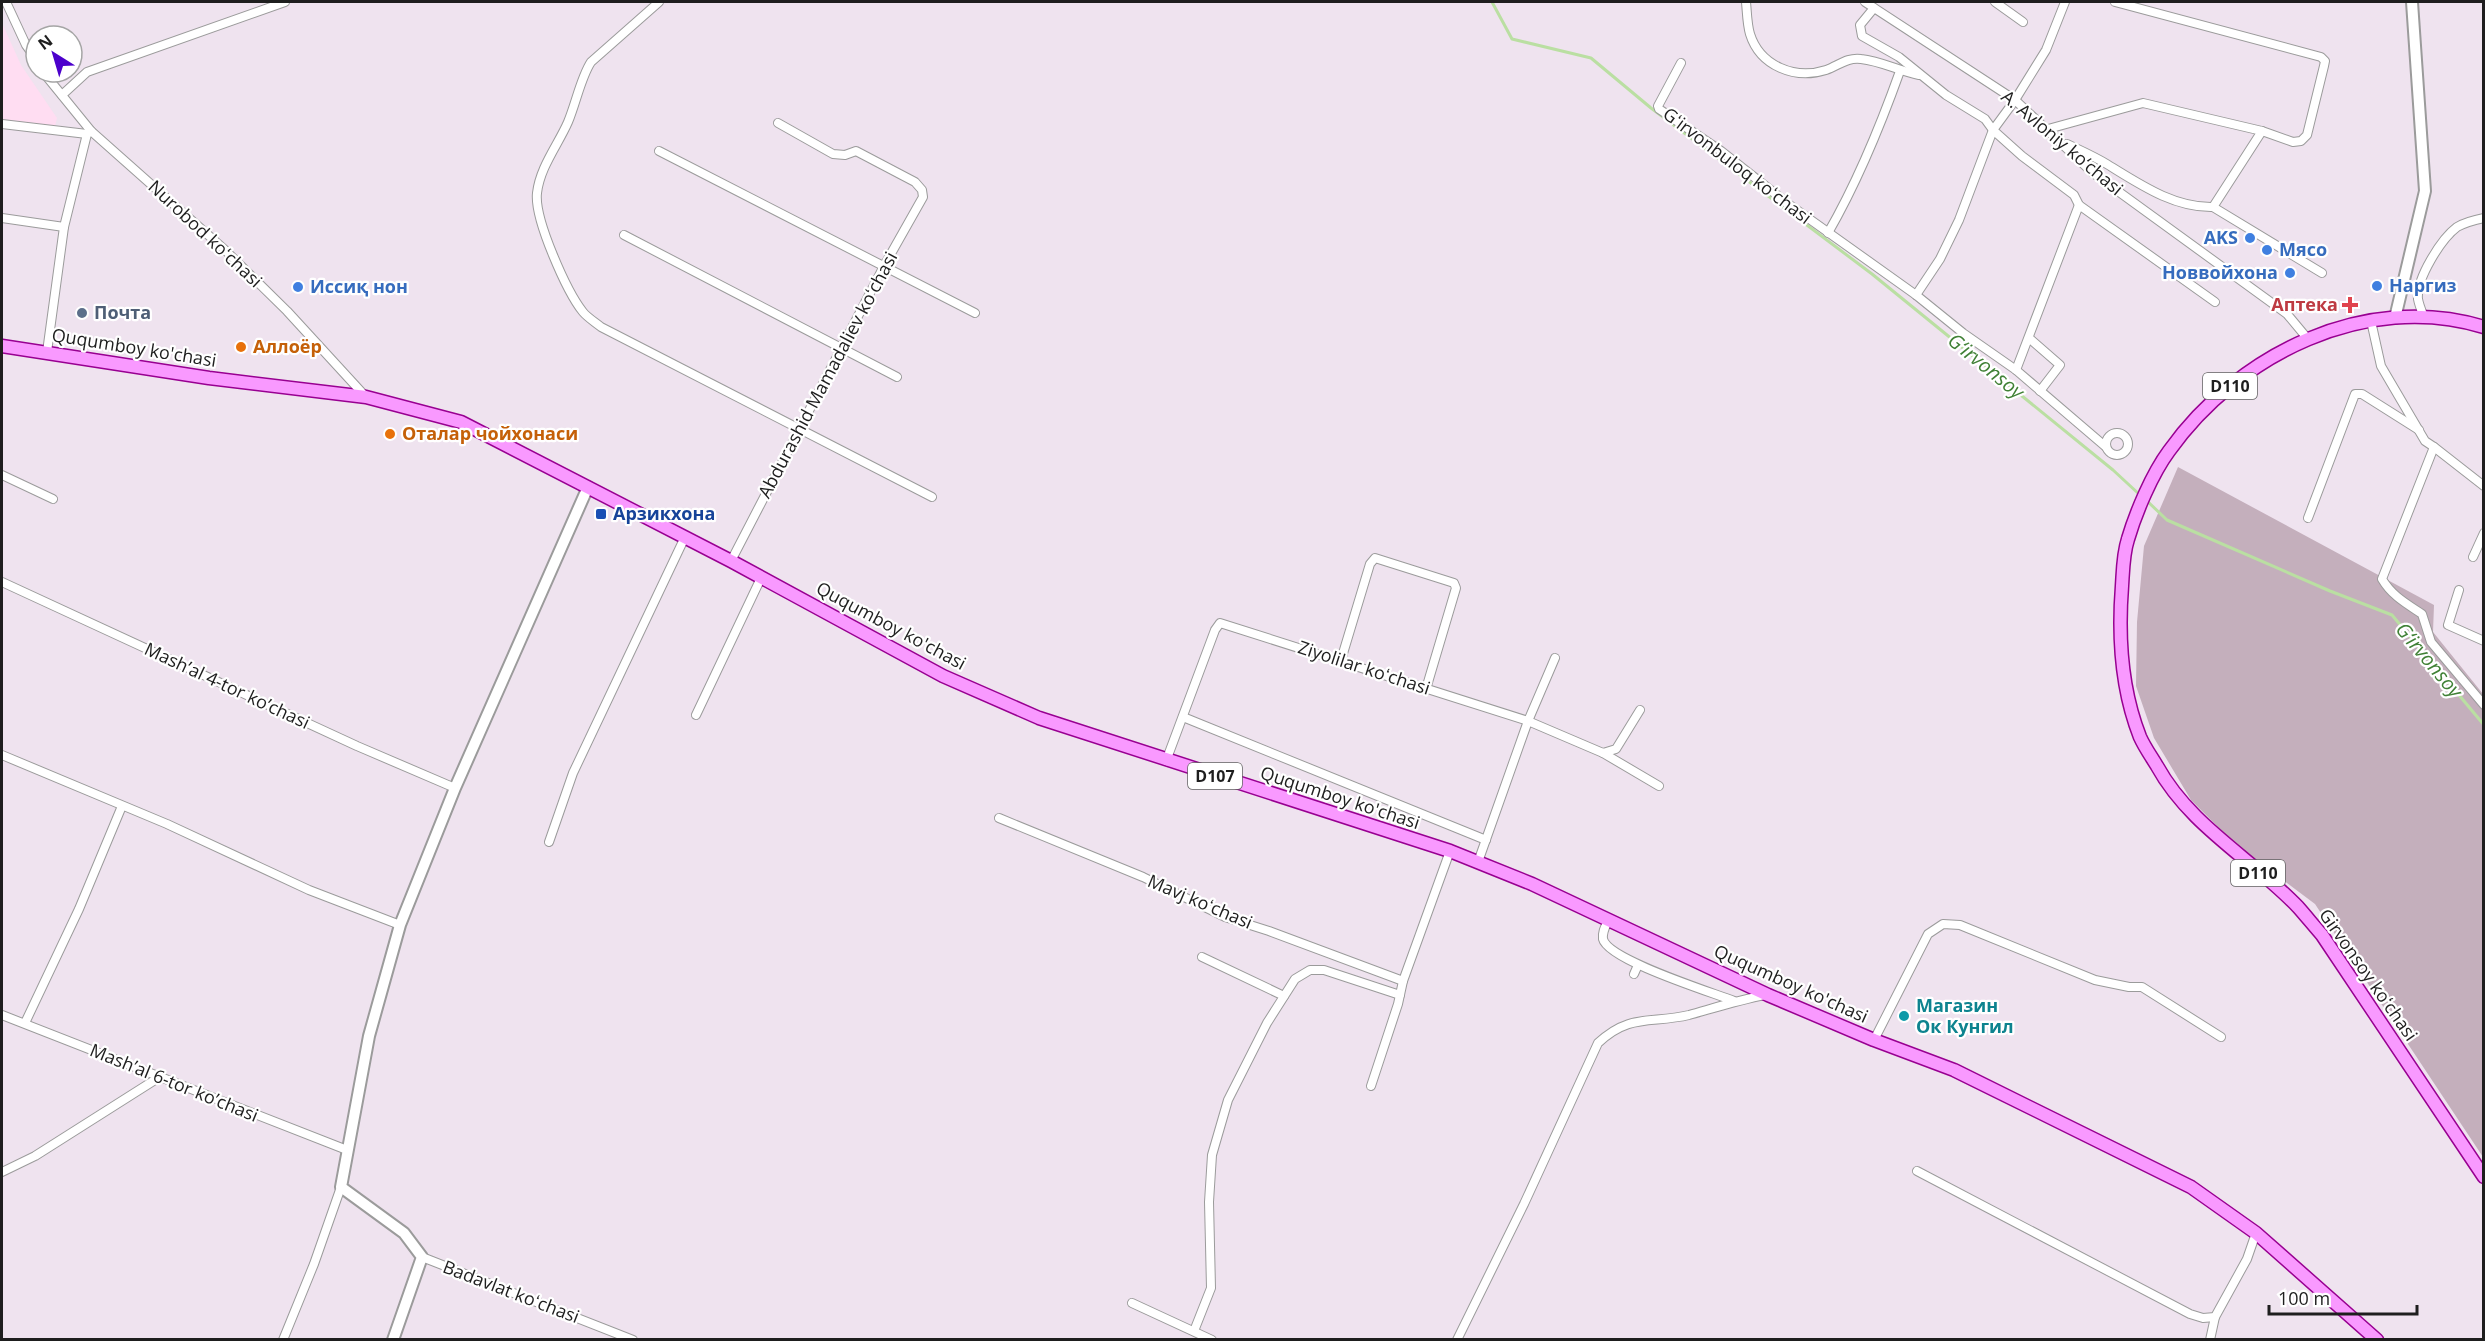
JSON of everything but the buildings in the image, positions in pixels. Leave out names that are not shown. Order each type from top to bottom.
[{"type":"main road","name":"Girvonsoy koʻchasi","points":[[2484,327],[2458,320],[2424,317],[2395,318],[2340,327],[2307,338],[2268,360],[2231,386],[2198,416],[2168,452],[2146,496],[2127,541],[2120,608],[2122,658],[2131,709],[2141,740],[2170,788],[2198,820],[2297,906],[2322,935],[2484,1178]]},
{"type":"main road","name":"Ququmboy ko'chasi","points":[[2,346],[130,367],[366,397],[461,422],[731,561],[944,676],[1039,718],[1166,761],[1450,851],[1532,884],[1768,995],[1874,1040],[1954,1070],[2191,1187],[2256,1233],[2377,1340]]},
{"type":"street","points":[[6,2],[24,41]]},
{"type":"street","points":[[62,95],[87,72],[285,2]]},
{"type":"street","points":[[659,2],[591,62],[585,72],[580,93],[564,133],[543,171],[536,195],[538,210],[562,276],[584,314],[601,327],[932,497]]},
{"type":"street","points":[[1746,2],[1750,34],[1756,46],[1767,60],[1784,70],[1804,74],[1825,70],[1846,60],[1860,59],[1921,75]]},
{"type":"street","name":"A. Avloniy ko‘chasi","points":[[1865,2],[2015,100],[2093,173],[2287,314],[2307,338]]},
{"type":"street","points":[[1995,2],[2023,22]]},
{"type":"street","points":[[1916,295],[1940,259],[1959,220],[1993,130],[2046,50],[2065,2]]},
{"type":"street","points":[[2048,129],[2143,103],[2262,131],[2293,142],[2301,141],[2307,135],[2325,61],[2321,57],[2115,2]]},
{"type":"street","points":[[2395,318],[2425,190],[2412,2]]},
{"type":"street","points":[[1874,8],[1860,25],[1860,34],[1899,57],[1946,95],[1985,119],[1993,130],[2022,156],[2074,195],[2079,205],[2215,303]]},
{"type":"street","name":"Gʻirvonbuloq koʻchasi","points":[[1681,63],[1658,106],[1659,109],[1721,151],[1828,233],[2016,370],[2106,447]]},
{"type":"street","name":"Gʻirvonbuloq koʻchasi","points":[[1828,233],[1874,144],[1900,71]]},
{"type":"street","name":"Nurobod koʻchasi","points":[[53,84],[89,133],[225,250],[287,311],[366,397]]},
{"type":"street","name":"Abdurashid Mamadaliev koʻchasi","points":[[731,561],[884,266],[923,197],[922,190],[915,182],[856,151],[844,155],[832,154],[778,123]]},
{"type":"street","points":[[2,124],[89,133],[64,227],[47,352]]},
{"type":"street","points":[[2213,207],[2262,131]]},
{"type":"street","points":[[2061,141],[2104,162],[2135,183],[2168,198],[2201,207],[2213,207],[2322,273]]},
{"type":"street","points":[[659,151],[975,313]]},
{"type":"street","points":[[2016,370],[2079,205]]},
{"type":"street","points":[[2,218],[64,227]]},
{"type":"street","points":[[2424,317],[2418,299],[2419,285],[2428,265],[2455,228],[2469,221],[2484,218]]},
{"type":"street","points":[[624,235],[897,377]]},
{"type":"street","points":[[2371,321],[2381,366],[2425,441],[2484,486]]},
{"type":"street","points":[[2029,338],[2060,365],[2040,391]]},
{"type":"street","points":[[2308,518],[2355,394],[2362,394],[2420,431]]},
{"type":"street","points":[[2434,447],[2382,579],[2398,599],[2422,614],[2431,642],[2484,705]]},
{"type":"street","points":[[2,475],[53,499]]},
{"type":"street","points":[[283,1340],[314,1264],[341,1187],[369,1036],[400,925],[455,788],[588,487]]},
{"type":"street","points":[[2473,557],[2484,533]]},
{"type":"street","points":[[549,842],[573,773],[685,537]]},
{"type":"street","points":[[1341,660],[1370,564],[1375,558],[1454,583],[1456,588],[1426,689]]},
{"type":"street","points":[[696,715],[761,578]]},
{"type":"street","name":"Mashʼal 4-tor koʼchasi","points":[[2,582],[357,746],[455,788]]},
{"type":"street","points":[[2459,590],[2448,626],[2484,641]]},
{"type":"street","name":"Ziyolilar koʻchasi","points":[[1183,717],[1220,622],[1528,721],[1603,753],[1659,786]]},
{"type":"street","points":[[1478,862],[1528,721],[1556,658]]},
{"type":"street","points":[[1603,753],[1616,749],[1640,710]]},
{"type":"street","points":[[1166,761],[1183,717],[1485,840]]},
{"type":"street","points":[[2,755],[309,890],[400,925]]},
{"type":"street","points":[[25,1023],[79,909],[122,806]]},
{"type":"street","name":"Mavj koʻchasi","points":[[999,818],[1143,877],[1225,917],[1403,981]]},
{"type":"street","points":[[1371,1086],[1403,981],[1450,851]]},
{"type":"street","points":[[1608,921],[1603,930],[1603,940],[1609,949],[1638,965],[1734,1001]]},
{"type":"street","points":[[1874,1040],[1928,934],[1942,924],[1960,925],[2095,980],[2129,987],[2142,987],[2221,1037]]},
{"type":"street","points":[[1202,957],[1284,996]]},
{"type":"street","points":[[1634,974],[1638,965]]},
{"type":"street","points":[[1194,1331],[1211,1288],[1209,1202],[1212,1155],[1228,1100],[1267,1023],[1294,979],[1316,969],[1400,994]]},
{"type":"street","points":[[1457,1340],[1524,1204],[1598,1043],[1611,1030],[1628,1023],[1686,1016],[1734,1001],[1768,995]]},
{"type":"street","name":"Mashʼal 6-tor koʼchasi","points":[[2,1015],[158,1078],[347,1150]]},
{"type":"street","points":[[2,1172],[35,1156],[158,1078]]},
{"type":"street","points":[[1917,1171],[2190,1314],[2203,1318],[2215,1317]]},
{"type":"street","points":[[341,1187],[404,1233],[422,1257],[393,1340]]},
{"type":"street","points":[[2210,1340],[2215,1317],[2247,1259],[2256,1233]]},
{"type":"street","name":"Badavlat koʻchasi","points":[[422,1257],[633,1340]]},
{"type":"street","points":[[1132,1303],[1212,1340]]},
{"type":"shaded area","points":[[2,23],[24,69],[24,84],[34,84],[57,118],[55,126],[2,119]]},
{"type":"shaded area","points":[[2178,467],[2434,605],[2433,632],[2483,694],[2483,1157],[2315,904],[2235,844],[2191,800],[2154,738],[2136,686],[2137,622],[2144,546]]},
{"type":"waterway","name":"G‘irvonsoy","points":[[1492,2],[1512,39],[1591,58],[1651,108],[1872,274],[2113,470],[2140,495]]},
{"type":"waterway","name":"G‘irvonsoy","points":[[2145,499],[2167,520],[2330,591],[2392,615],[2484,725]]},
{"type":"place","name":"AKS","points":[[2250,238]]},
{"type":"place","name":"Мясо","points":[[2267,250]]},
{"type":"place","name":"Новвойхона","points":[[2290,273]]},
{"type":"place","name":"Наргиз","points":[[2377,286]]},
{"type":"place","name":"Иссиқ нон","points":[[298,287]]},
{"type":"place","name":"Аптека","points":[[2350,305]]},
{"type":"place","name":"Почта","points":[[82,313]]},
{"type":"place","name":"Аллоёр","points":[[241,347]]},
{"type":"place","name":"Оталар чойхонаси","points":[[390,434]]},
{"type":"place","name":"Арзикхона","points":[[601,514]]},
{"type":"place","name":"Магазин Ок Кунгил","points":[[1904,1016]]}]
